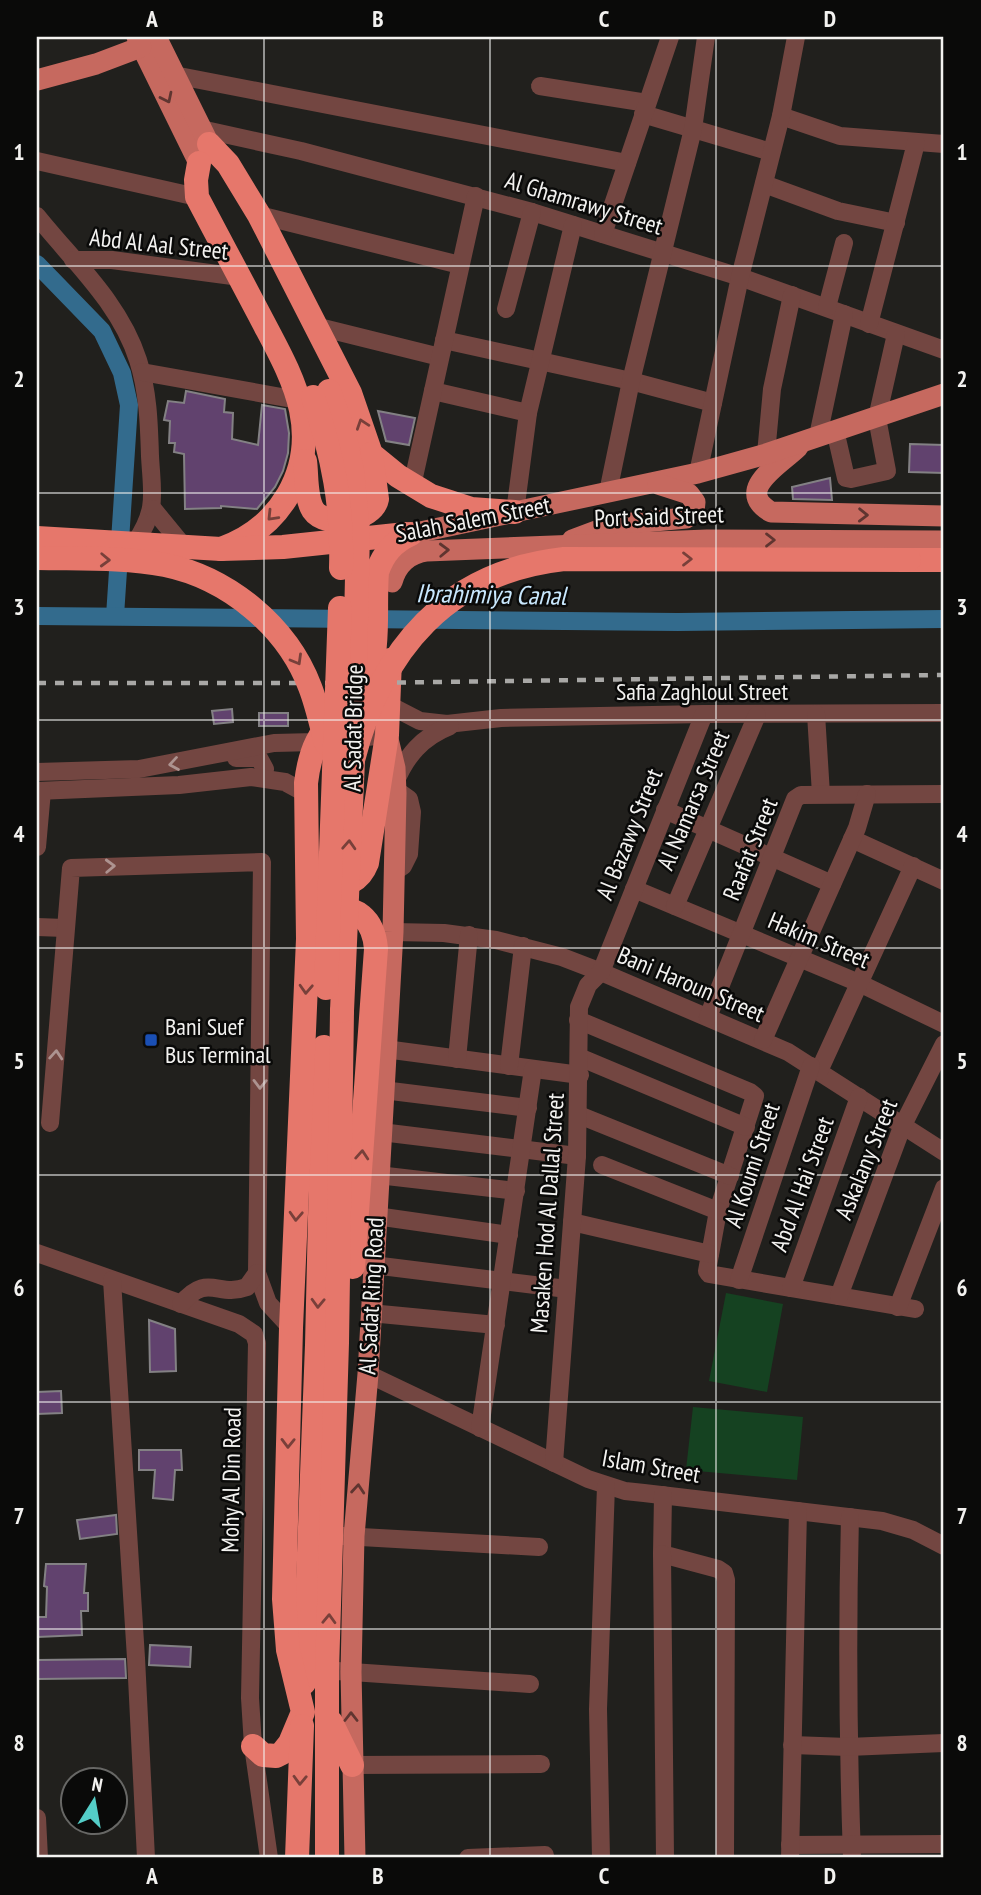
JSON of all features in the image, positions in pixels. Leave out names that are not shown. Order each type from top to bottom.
[{"type":"highway","points":[[203,145],[228,164],[260,215],[349,393],[371,454],[377,499],[376,505],[365,514],[334,520],[319,516],[310,503],[303,419],[314,396],[276,348],[197,197],[196,180],[203,145]]},
{"type":"highway","name":"Al Sadat Bridge","points":[[203,145],[314,396],[348,450],[358,511],[353,760],[333,1013]]},
{"type":"highway","name":"Al Sadat Bridge","points":[[314,396],[334,466],[341,516],[332,774],[333,1013],[327,1344]]},
{"type":"highway","points":[[221,549],[253,534],[276,513],[295,484],[304,450]]},
{"type":"highway","points":[[371,454],[412,486],[431,496],[471,509],[515,512]]},
{"type":"highway","points":[[307,862],[316,875],[329,884],[344,884],[363,874],[367,863],[387,735],[389,705],[382,647],[384,583],[377,572],[385,553],[392,545],[411,534]]},
{"type":"highway","name":"Salah Salem Street","points":[[37,538],[221,549],[282,547],[411,534]]},
{"type":"highway","name":"Al Sadat Bridge","points":[[37,558],[166,565],[218,585],[250,606],[285,642],[310,685],[332,774]]},
{"type":"highway","points":[[353,760],[372,700],[414,633],[450,600],[482,581],[516,568],[564,559],[944,560]]},
{"type":"highway","points":[[253,1746],[263,1755],[276,1756],[282,1753],[290,1743],[303,1712],[284,1624],[290,1328],[308,939],[309,761],[315,742],[328,724],[359,694],[382,647]]},
{"type":"highway","points":[[308,939],[315,922],[334,910],[346,909],[366,919],[385,940],[385,1049]]},
{"type":"highway","points":[[297,1858],[303,1712],[327,1344],[354,1254],[385,940]]},
{"type":"highway","name":"Al Sadat Ring Road","points":[[327,1344],[343,1536],[339,1672],[328,1717],[327,1858]]},
{"type":"highway","points":[[328,1717],[352,1765]]},
{"type":"main road","points":[[145,40],[174,75],[203,145]]},
{"type":"main road","points":[[37,80],[96,64],[145,40]]},
{"type":"main road","points":[[145,40],[203,145]]},
{"type":"main road","name":"Salah Salem Street","points":[[411,534],[698,473],[766,454],[944,394]]},
{"type":"main road","name":"Salah Salem Street","points":[[819,436],[759,482],[757,500],[762,508],[771,512],[944,516]]},
{"type":"main road","points":[[561,546],[594,530],[612,525],[686,518],[694,512],[695,502],[689,494],[653,483]]},
{"type":"main road","name":"Port Said Street","points":[[384,583],[400,564],[417,553],[706,540],[944,541]]},
{"type":"main road","points":[[385,940],[394,872],[395,786],[393,758],[387,735]]},
{"type":"main road","name":"Al Sadat Ring Road","points":[[343,1536],[368,1374],[385,1049]]},
{"type":"main road","name":"Al Sadat Ring Road","points":[[339,1672],[352,1765],[355,1858]]},
{"type":"street","points":[[603,234],[670,37]]},
{"type":"street","points":[[608,492],[631,381],[693,129],[706,37]]},
{"type":"street","points":[[698,473],[796,37]]},
{"type":"street","points":[[174,75],[627,163]]},
{"type":"street","points":[[540,86],[645,108],[693,129],[771,152]]},
{"type":"street","points":[[780,116],[840,136],[944,144]]},
{"type":"street","points":[[869,324],[916,143]]},
{"type":"street","name":"Al Ghamrawy Street","points":[[203,145],[301,151],[475,196],[740,277],[944,350]]},
{"type":"street","points":[[37,161],[197,197]]},
{"type":"street","points":[[764,184],[838,211],[896,223]]},
{"type":"street","points":[[412,486],[475,196]]},
{"type":"street","points":[[506,309],[531,212]]},
{"type":"street","points":[[260,215],[460,265]]},
{"type":"street","points":[[37,216],[107,300],[134,347],[142,372],[149,418],[153,509],[135,543]]},
{"type":"street","points":[[515,512],[528,413],[573,225]]},
{"type":"street","points":[[827,307],[844,243]]},
{"type":"street","name":"Abd Al Aal Street","points":[[73,260],[111,260],[240,277]]},
{"type":"street","points":[[766,454],[772,389],[792,295]]},
{"type":"street","points":[[844,314],[819,436],[846,478],[885,472],[887,467],[877,418],[896,334]]},
{"type":"street","points":[[315,326],[442,348],[540,360],[713,403]]},
{"type":"street","points":[[142,372],[314,396]]},
{"type":"street","points":[[433,391],[528,413]]},
{"type":"street","points":[[153,509],[185,548]]},
{"type":"street","name":"Safia Zaghloul Street","points":[[389,705],[420,721],[447,724],[501,718],[944,713]]},
{"type":"street","name":"Al Bazawy Street","points":[[601,972],[704,714]]},
{"type":"street","points":[[816,714],[821,794]]},
{"type":"street","name":"Al Namarsa Street","points":[[675,905],[757,715]]},
{"type":"street","name":"Safia Zaghloul Street","points":[[395,786],[406,759],[415,749],[435,732],[460,723]]},
{"type":"street","points":[[37,772],[139,769],[274,743],[387,735]]},
{"type":"street","points":[[218,755],[259,758],[265,769],[262,777]]},
{"type":"street","points":[[37,847],[40,791],[179,785],[262,777],[285,782],[307,794]]},
{"type":"street","name":"Raafat Street","points":[[708,1017],[795,799],[801,795],[821,794],[944,794]]},
{"type":"street","points":[[764,1040],[862,817],[867,794]]},
{"type":"street","points":[[665,810],[832,884]]},
{"type":"street","points":[[852,839],[944,881]]},
{"type":"street","points":[[50,1123],[72,867],[262,862],[257,1273],[268,1303],[290,1328]]},
{"type":"street","name":"Al Koumi Street","points":[[740,1280],[815,1068],[859,983],[913,866]]},
{"type":"street","name":"Hakim Street","points":[[634,889],[859,983],[944,1024]]},
{"type":"street","points":[[37,928],[65,928]]},
{"type":"street","points":[[457,1059],[469,936]]},
{"type":"street","name":"Bani Haroun Street","points":[[385,940],[469,936],[523,946],[562,957],[764,1040],[815,1068],[944,1152]]},
{"type":"street","points":[[509,1066],[523,946]]},
{"type":"street","name":"Masaken Hod Al Dallal Street","points":[[554,1463],[577,1156],[579,1007],[588,985],[601,972]]},
{"type":"street","points":[[578,1020],[753,1093],[756,1100],[718,1211],[707,1271],[709,1274],[907,1308],[944,1188]]},
{"type":"street","name":"Askalany Street","points":[[839,1296],[902,1127],[944,1044]]},
{"type":"street","points":[[385,1049],[580,1075]]},
{"type":"street","points":[[579,1057],[746,1127]]},
{"type":"street","points":[[480,1428],[533,1069]]},
{"type":"street","points":[[383,1090],[528,1108]]},
{"type":"street","name":"Abd Al Hai Street","points":[[791,1288],[859,1097]]},
{"type":"street","points":[[579,1115],[730,1176]]},
{"type":"street","points":[[381,1132],[577,1156]]},
{"type":"street","points":[[602,1165],[718,1211]]},
{"type":"street","points":[[378,1175],[516,1191]]},
{"type":"street","points":[[376,1216],[509,1234]]},
{"type":"street","points":[[572,1222],[710,1254]]},
{"type":"street","name":"Mohy Al Din Road","points":[[37,1253],[247,1328],[254,1334],[257,1343],[250,1698],[253,1746],[268,1858]]},
{"type":"street","points":[[373,1265],[568,1289]]},
{"type":"street","points":[[181,1304],[189,1294],[203,1287],[232,1291],[247,1287],[257,1273]]},
{"type":"street","points":[[112,1280],[146,1858]]},
{"type":"street","points":[[370,1313],[496,1325]]},
{"type":"street","name":"Islam Street","points":[[368,1374],[606,1486],[882,1521],[903,1527],[944,1546]]},
{"type":"street","points":[[601,1858],[598,1709],[606,1486]]},
{"type":"street","points":[[663,1495],[665,1858]]},
{"type":"street","points":[[797,1511],[790,1852],[852,1851],[944,1843]]},
{"type":"street","points":[[850,1517],[848,1747],[852,1851]]},
{"type":"street","points":[[343,1536],[539,1547]]},
{"type":"street","points":[[662,1554],[718,1569],[724,1573],[726,1580],[725,1858]]},
{"type":"street","points":[[339,1672],[530,1684]]},
{"type":"street","points":[[792,1745],[848,1747],[944,1743]]},
{"type":"street","points":[[352,1765],[541,1764]]},
{"type":"street","points":[[37,1818],[38,1858],[51,1858]]},
{"type":"street","points":[[468,1858],[545,1855]]},
{"type":"green space","points":[[726,1293],[783,1304],[767,1392],[709,1381]]},
{"type":"green space","points":[[693,1407],[803,1417],[797,1480],[686,1470]]},
{"type":"building","points":[[186,391],[225,399],[224,412],[233,413],[232,439],[258,445],[262,405],[285,409],[289,433],[288,453],[283,471],[275,487],[257,509],[221,506],[185,509],[184,454],[174,452],[175,443],[169,443],[170,421],[164,420],[168,401],[184,403]]},
{"type":"building","points":[[378,411],[415,418],[409,445],[386,441]]},
{"type":"building","points":[[910,444],[944,445],[944,473],[909,472]]},
{"type":"building","points":[[830,478],[832,500],[793,499],[792,487]]},
{"type":"building","points":[[232,709],[233,722],[214,724],[212,711]]},
{"type":"building","points":[[259,713],[288,713],[288,726],[259,726]]},
{"type":"building","points":[[149,1320],[175,1329],[176,1371],[150,1372]]},
{"type":"building","points":[[61,1391],[62,1413],[37,1414],[37,1392]]},
{"type":"building","points":[[139,1450],[181,1450],[182,1470],[175,1470],[173,1500],[153,1498],[155,1470],[139,1470]]},
{"type":"building","points":[[116,1515],[117,1534],[80,1539],[77,1520]]},
{"type":"building","points":[[46,1564],[86,1564],[84,1593],[88,1593],[88,1611],[81,1611],[82,1635],[38,1637],[38,1617],[46,1617]]},
{"type":"building","points":[[150,1645],[191,1647],[190,1667],[149,1665]]},
{"type":"building","points":[[125,1659],[126,1678],[37,1679],[37,1660]]},
{"type":"waterway","points":[[37,264],[102,331],[122,373],[129,405],[115,616]]},
{"type":"waterway","name":"Ibrahimiya Canal","points":[[37,616],[678,622],[944,619]]},
{"type":"railway","points":[[37,683],[365,683],[944,675]]},
{"type":"place","name":"Bani Suef Bus Terminal","points":[[151,1040]]}]
